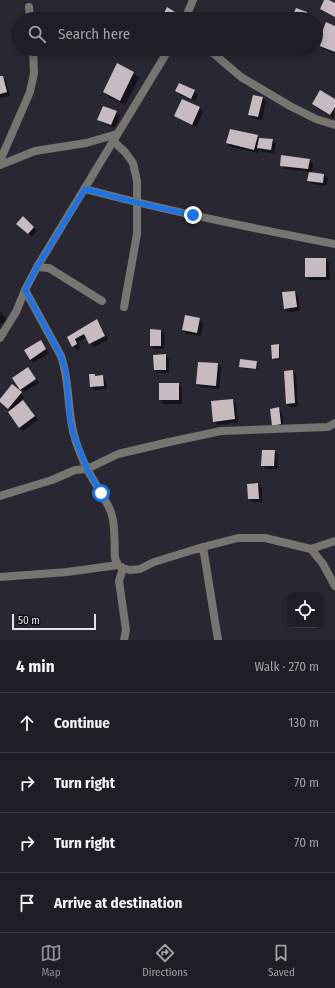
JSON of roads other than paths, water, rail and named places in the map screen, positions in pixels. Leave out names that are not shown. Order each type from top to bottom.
[{"type":"street","points":[[188,12],[193,0]]},
{"type":"street","points":[[28,7],[29,12]]},
{"type":"street","points":[[0,161],[30,92],[34,73],[33,56]]},
{"type":"street","points":[[0,338],[16,312],[37,267],[165,56]]},
{"type":"street","points":[[216,56],[241,77],[290,106],[316,119],[335,125]]},
{"type":"street","points":[[0,165],[35,151],[115,138]]},
{"type":"street","points":[[115,138],[134,163],[137,181],[138,234],[124,307]]},
{"type":"street","points":[[85,189],[220,222],[335,244]]},
{"type":"street","points":[[37,267],[49,268],[102,301]]},
{"type":"street","points":[[25,290],[61,356],[66,373],[70,420],[78,450],[112,514],[115,558],[120,567],[119,581],[126,630],[124,640]]},
{"type":"street","points":[[0,496],[52,480],[75,470],[87,469],[118,454],[221,431],[333,427]]},
{"type":"street","points":[[0,577],[120,567],[130,570],[140,569],[154,562],[238,538],[265,538],[311,549],[335,541]]},
{"type":"street","points":[[203,547],[218,640]]},
{"type":"street","points":[[311,549],[323,564],[335,586]]}]
